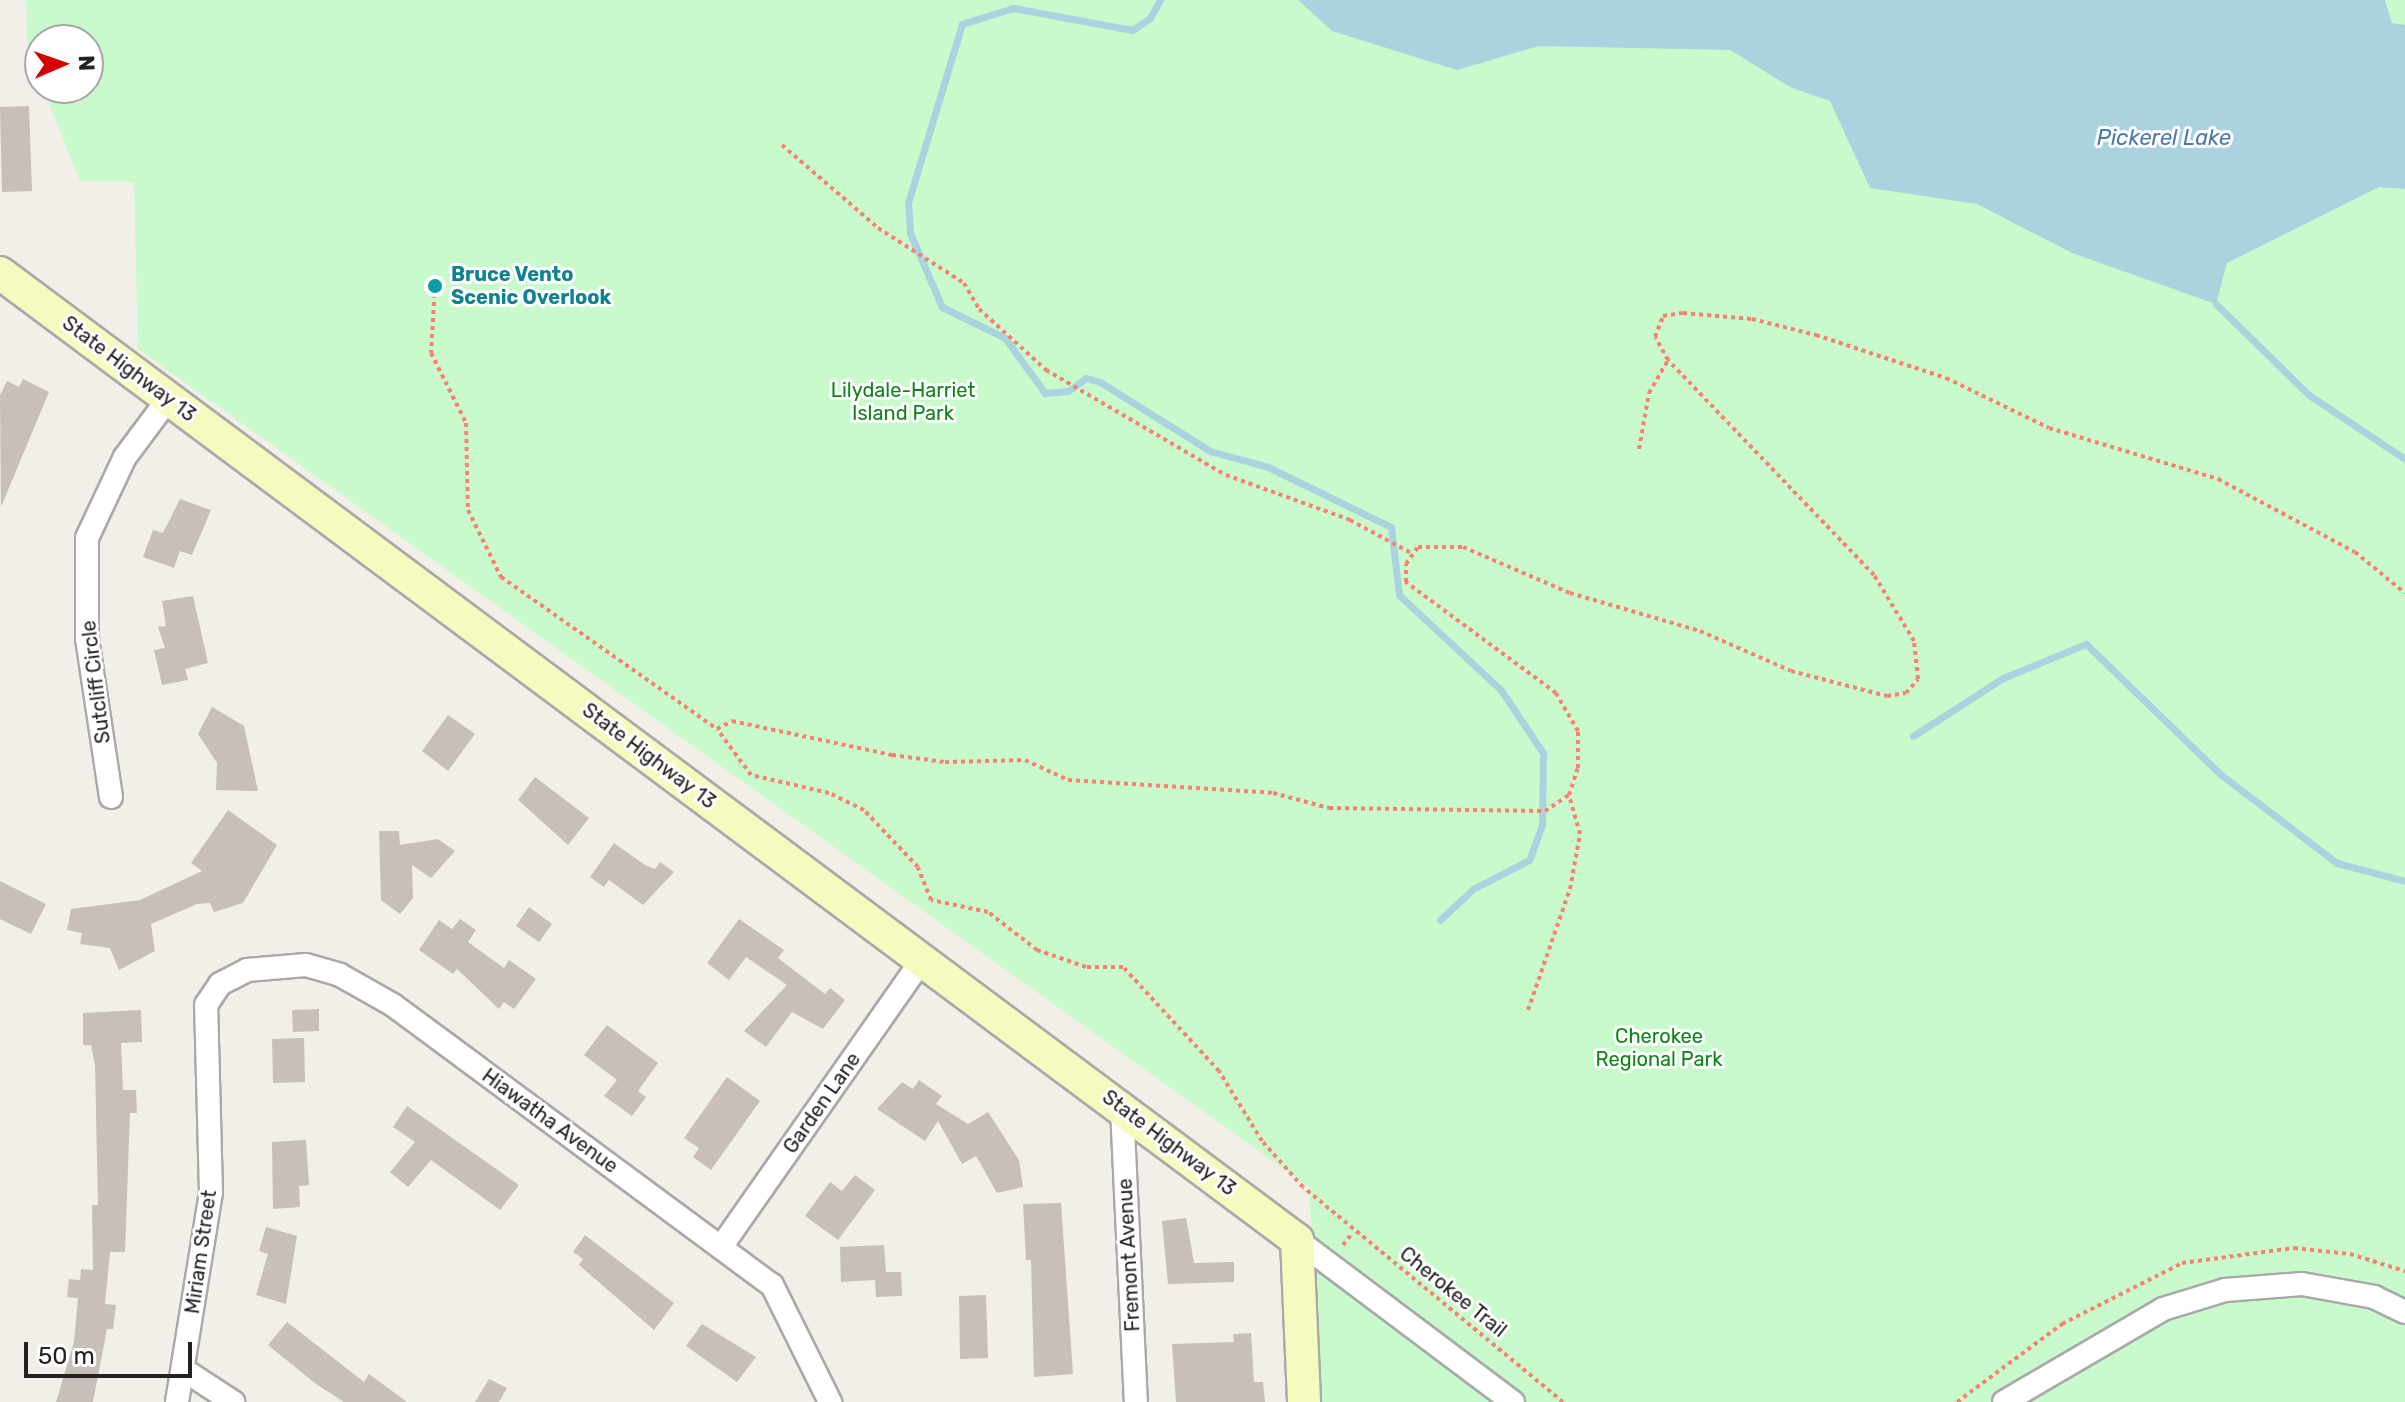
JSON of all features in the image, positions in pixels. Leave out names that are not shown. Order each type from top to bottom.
[{"type":"street","name":"State Highway 13","points":[[0,273],[1297,1240]]},
{"type":"street","name":"Sutcliff Circle","points":[[111,797],[87,638],[87,538],[125,457],[169,398]]},
{"type":"street","name":"Garden Lane","points":[[721,1247],[923,959]]},
{"type":"street","name":"Hiawatha Avenue","points":[[206,1005],[220,984],[247,970],[306,965],[340,975],[393,1005],[772,1285],[830,1402]]},
{"type":"street","name":"Miriam Street","points":[[177,1402],[211,1193],[206,1005]]},
{"type":"street","name":"Fremont Avenue","points":[[1122,1108],[1136,1402]]},
{"type":"street","points":[[1297,1240],[1304,1402]]},
{"type":"street","points":[[1297,1240],[1513,1402]]},
{"type":"street","points":[[2004,1402],[2163,1309],[2225,1290],[2302,1284],[2374,1297],[2405,1312]]},
{"type":"street","points":[[184,1370],[233,1402]]},
{"type":"path","points":[[782,145],[878,228],[964,283],[979,309],[1046,370],[1226,475],[1350,520],[1413,554]]},
{"type":"path","points":[[435,286],[431,353],[466,423],[468,510],[501,577],[717,729],[732,721],[905,757],[1025,760],[1068,780],[1273,793],[1329,808],[1545,811],[1569,795]]},
{"type":"path","points":[[1528,1010],[1570,889],[1580,834],[1569,795],[1578,768],[1578,731],[1556,693],[1406,582],[1406,564],[1418,547],[1463,547],[1570,593],[1700,631],[1791,671],[1887,696],[1906,693],[1918,679],[1914,641],[1874,575],[1668,360],[1655,337],[1663,316],[1683,313],[1752,319],[1816,335],[1946,378],[2049,428],[2218,479],[2355,552],[2405,593]]},
{"type":"path","points":[[1639,449],[1649,393],[1668,360]]},
{"type":"path","name":"Cherokee Trail","points":[[717,729],[751,775],[804,785],[864,810],[918,867],[931,900],[988,912],[1037,950],[1086,967],[1123,967],[1219,1071],[1262,1141],[1324,1206],[1563,1402]]},
{"type":"path","points":[[1343,1245],[1353,1232]]},
{"type":"green space","name":"Lilydale-Harriet Island Park","points":[[26,0],[2405,0],[2405,1402],[1321,1402],[1309,1187],[138,349],[134,182],[80,181],[49,104],[104,104],[104,24],[27,24]]},
{"type":"water","name":"Pickerel Lake","points":[[1298,0],[2385,0],[2392,23],[2405,25],[2405,189],[2379,187],[2227,263],[2216,304],[2072,253],[1977,204],[1870,188],[1830,101],[1792,88],[1730,50],[1539,46],[1457,70],[1332,31]]},
{"type":"building","points":[[29,106],[32,191],[2,192],[0,107]]},
{"type":"building","points":[[23,379],[49,392],[1,507],[0,395],[7,381],[19,387]]},
{"type":"building","points":[[180,499],[211,510],[192,555],[180,551],[174,568],[143,557],[153,530],[163,533]]},
{"type":"building","points":[[193,596],[208,663],[185,669],[188,680],[162,685],[154,650],[165,648],[158,627],[166,626],[162,601]]},
{"type":"building","points":[[212,707],[244,726],[258,791],[216,790],[217,763],[198,734]]},
{"type":"building","points":[[448,715],[475,734],[448,771],[422,751]]},
{"type":"building","points":[[535,777],[589,818],[568,845],[518,800]]},
{"type":"building","points":[[228,810],[277,845],[243,903],[214,912],[210,903],[197,904],[151,924],[155,951],[119,970],[110,948],[80,944],[82,933],[67,930],[71,909],[140,900],[202,871],[191,863]]},
{"type":"building","points":[[379,831],[399,831],[400,845],[438,839],[455,851],[431,878],[412,865],[413,898],[400,914],[381,900]]},
{"type":"building","points":[[614,843],[645,865],[655,869],[660,862],[674,872],[643,905],[609,880],[604,887],[590,877]]},
{"type":"building","points":[[0,881],[46,904],[31,934],[0,919]]},
{"type":"building","points":[[529,907],[552,924],[539,942],[516,926]]},
{"type":"building","points":[[460,919],[476,930],[468,942],[504,968],[509,960],[536,979],[514,1009],[504,1002],[499,1009],[457,969],[453,974],[419,950],[439,920],[452,929]]},
{"type":"building","points":[[739,919],[784,950],[778,958],[825,994],[830,988],[845,1000],[823,1029],[792,1012],[766,1047],[744,1031],[787,985],[746,957],[729,980],[707,963]]},
{"type":"building","points":[[319,1009],[319,1031],[293,1032],[292,1010]]},
{"type":"building","points":[[141,1010],[142,1042],[121,1043],[123,1090],[136,1090],[137,1113],[130,1113],[125,1252],[110,1252],[105,1304],[116,1305],[113,1329],[107,1329],[93,1402],[56,1402],[74,1342],[78,1298],[67,1297],[69,1279],[80,1280],[81,1269],[93,1270],[92,1205],[98,1205],[95,1066],[91,1045],[83,1045],[83,1013]]},
{"type":"building","points":[[607,1025],[658,1063],[638,1091],[646,1097],[632,1116],[604,1096],[617,1080],[584,1055]]},
{"type":"building","points":[[304,1038],[305,1082],[273,1083],[272,1039]]},
{"type":"building","points":[[727,1077],[760,1101],[711,1170],[693,1157],[699,1148],[684,1138]]},
{"type":"building","points":[[919,1080],[942,1096],[936,1104],[968,1124],[988,1112],[1019,1160],[1023,1187],[997,1193],[976,1156],[962,1164],[938,1121],[925,1141],[877,1109],[902,1082],[913,1089]]},
{"type":"building","points":[[407,1106],[519,1185],[500,1210],[431,1160],[408,1187],[390,1172],[415,1142],[393,1127]]},
{"type":"building","points":[[306,1140],[309,1185],[299,1186],[300,1207],[273,1209],[272,1142]]},
{"type":"building","points":[[855,1175],[875,1190],[838,1240],[805,1216],[830,1182],[842,1191]]},
{"type":"building","points":[[1061,1203],[1073,1374],[1034,1377],[1031,1260],[1026,1260],[1023,1204]]},
{"type":"building","points":[[1186,1218],[1194,1263],[1234,1262],[1234,1282],[1168,1284],[1162,1221]]},
{"type":"building","points":[[266,1227],[297,1236],[286,1304],[256,1295],[268,1254],[259,1251]]},
{"type":"building","points":[[585,1235],[674,1303],[654,1330],[579,1265],[583,1259],[573,1252]]},
{"type":"building","points":[[884,1245],[886,1272],[901,1272],[902,1296],[876,1297],[875,1280],[841,1282],[840,1247]]},
{"type":"building","points":[[986,1295],[988,1358],[960,1359],[959,1296]]},
{"type":"building","points":[[287,1322],[364,1382],[369,1374],[407,1402],[344,1402],[316,1384],[268,1345]]},
{"type":"building","points":[[702,1324],[756,1357],[737,1382],[686,1346]]},
{"type":"building","points":[[1251,1333],[1254,1382],[1263,1382],[1265,1402],[1176,1402],[1172,1344],[1234,1342],[1233,1334]]},
{"type":"building","points":[[489,1379],[507,1388],[499,1402],[475,1402]]},
{"type":"waterway","points":[[1160,0],[1150,18],[1132,30],[1013,8],[962,24],[908,203],[910,233],[942,307],[1005,338],[1045,393],[1068,391],[1086,378],[1100,382],[1210,451],[1268,467],[1391,527],[1399,595],[1501,690],[1543,753],[1542,825],[1529,860],[1473,889],[1440,920]]},
{"type":"waterway","points":[[2216,304],[2309,395],[2405,459]]},
{"type":"waterway","points":[[1913,736],[2003,678],[2086,644],[2220,774],[2337,863],[2405,881]]},
{"type":"place","name":"Bruce Vento Scenic Overlook","points":[[435,286]]},
{"type":"park label","name":"Cherokee Regional Park","points":[[1659,1048]]}]
